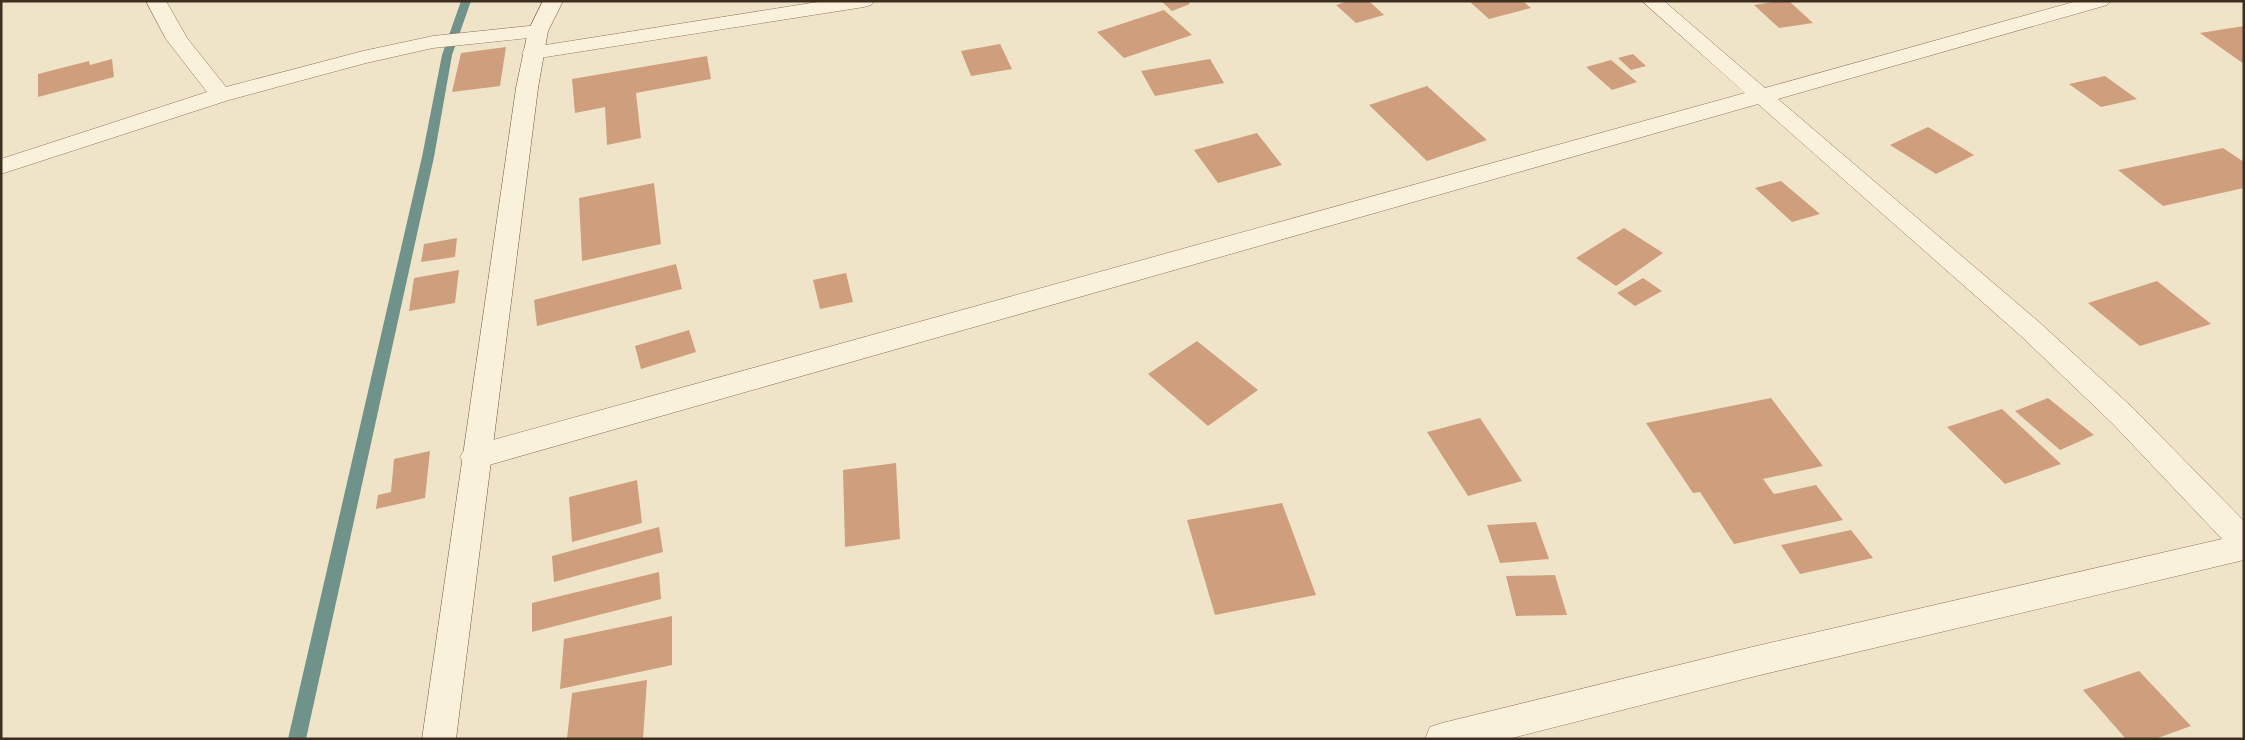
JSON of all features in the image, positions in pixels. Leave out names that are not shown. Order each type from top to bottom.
[{"type":"street","points":[[156,1],[164,19],[185,54],[221,94]]},
{"type":"street","points":[[439,739],[475,457],[536,42],[553,1]]},
{"type":"street","points":[[1,167],[221,94],[363,57],[432,42],[472,37],[536,42],[864,1]]},
{"type":"street","points":[[1652,1],[2030,329],[2123,416],[2244,541]]},
{"type":"street","points":[[475,457],[2100,1]]},
{"type":"street","points":[[1442,739],[1752,662],[2244,547]]},
{"type":"building","points":[[1161,1],[1187,1],[1190,4],[1172,11]]},
{"type":"building","points":[[1349,1],[1369,1],[1384,15],[1356,23],[1336,5]]},
{"type":"building","points":[[1469,1],[1523,1],[1531,8],[1489,19]]},
{"type":"building","points":[[1789,1],[1813,23],[1779,28],[1754,5]]},
{"type":"building","points":[[1164,10],[1192,35],[1124,58],[1097,32]]},
{"type":"building","points":[[2244,26],[2244,64],[2200,33]]},
{"type":"building","points":[[1000,44],[1012,69],[971,76],[961,51]]},
{"type":"building","points":[[506,47],[500,86],[452,92],[461,53]]},
{"type":"building","points":[[1633,54],[1646,66],[1631,70],[1618,58]]},
{"type":"building","points":[[707,56],[711,79],[636,93],[641,138],[607,145],[605,107],[575,113],[572,79]]},
{"type":"building","points":[[112,59],[114,77],[38,97],[38,74],[89,61],[90,65]]},
{"type":"building","points":[[1210,59],[1224,83],[1155,96],[1141,71]]},
{"type":"building","points":[[1611,60],[1637,82],[1612,90],[1586,67]]},
{"type":"building","points":[[2105,76],[2137,99],[2101,107],[2069,84]]},
{"type":"building","points":[[1427,86],[1487,140],[1427,161],[1369,105]]},
{"type":"building","points":[[1928,127],[1974,155],[1936,174],[1890,145]]},
{"type":"building","points":[[1257,133],[1282,165],[1218,183],[1194,150]]},
{"type":"building","points":[[2223,148],[2244,162],[2244,188],[2163,206],[2118,170]]},
{"type":"building","points":[[1781,181],[1820,214],[1792,222],[1755,188]]},
{"type":"building","points":[[654,183],[661,244],[582,261],[579,198]]},
{"type":"building","points":[[1624,228],[1663,253],[1616,286],[1576,258]]},
{"type":"building","points":[[457,238],[455,257],[421,262],[424,244]]},
{"type":"building","points":[[676,264],[682,289],[537,326],[534,300]]},
{"type":"building","points":[[459,270],[455,303],[409,311],[414,278]]},
{"type":"building","points":[[846,273],[853,302],[820,309],[813,280]]},
{"type":"building","points":[[1643,278],[1662,291],[1635,306],[1617,293]]},
{"type":"building","points":[[2157,281],[2211,324],[2140,346],[2088,303]]},
{"type":"building","points":[[689,330],[696,352],[641,369],[635,346]]},
{"type":"building","points":[[1197,341],[1258,390],[1208,426],[1148,374]]},
{"type":"building","points":[[1771,398],[1823,466],[1763,479],[1774,494],[1816,485],[1843,520],[1734,544],[1700,492],[1693,493],[1646,423]]},
{"type":"building","points":[[2048,398],[2094,435],[2060,450],[2015,411]]},
{"type":"building","points":[[2002,409],[2061,464],[2005,484],[1947,427]]},
{"type":"building","points":[[1480,418],[1522,481],[1468,496],[1427,432]]},
{"type":"building","points":[[430,451],[425,498],[376,509],[378,495],[391,492],[394,459]]},
{"type":"building","points":[[896,463],[900,539],[845,547],[843,470]]},
{"type":"building","points":[[637,480],[642,523],[572,542],[569,497]]},
{"type":"building","points":[[1282,503],[1316,595],[1215,615],[1187,520]]},
{"type":"building","points":[[1536,522],[1549,559],[1500,563],[1487,525]]},
{"type":"building","points":[[659,527],[663,552],[554,582],[552,556]]},
{"type":"building","points":[[1851,530],[1873,558],[1800,574],[1781,545]]},
{"type":"building","points":[[659,572],[661,599],[532,632],[532,603]]},
{"type":"building","points":[[1555,575],[1567,615],[1516,616],[1506,576]]},
{"type":"building","points":[[672,616],[672,665],[560,689],[564,639]]},
{"type":"building","points":[[2139,671],[2191,726],[2155,739],[2126,739],[2083,690]]},
{"type":"building","points":[[647,680],[643,739],[567,739],[572,693]]},
{"type":"waterway","points":[[297,739],[428,157],[447,55],[466,1]]}]
